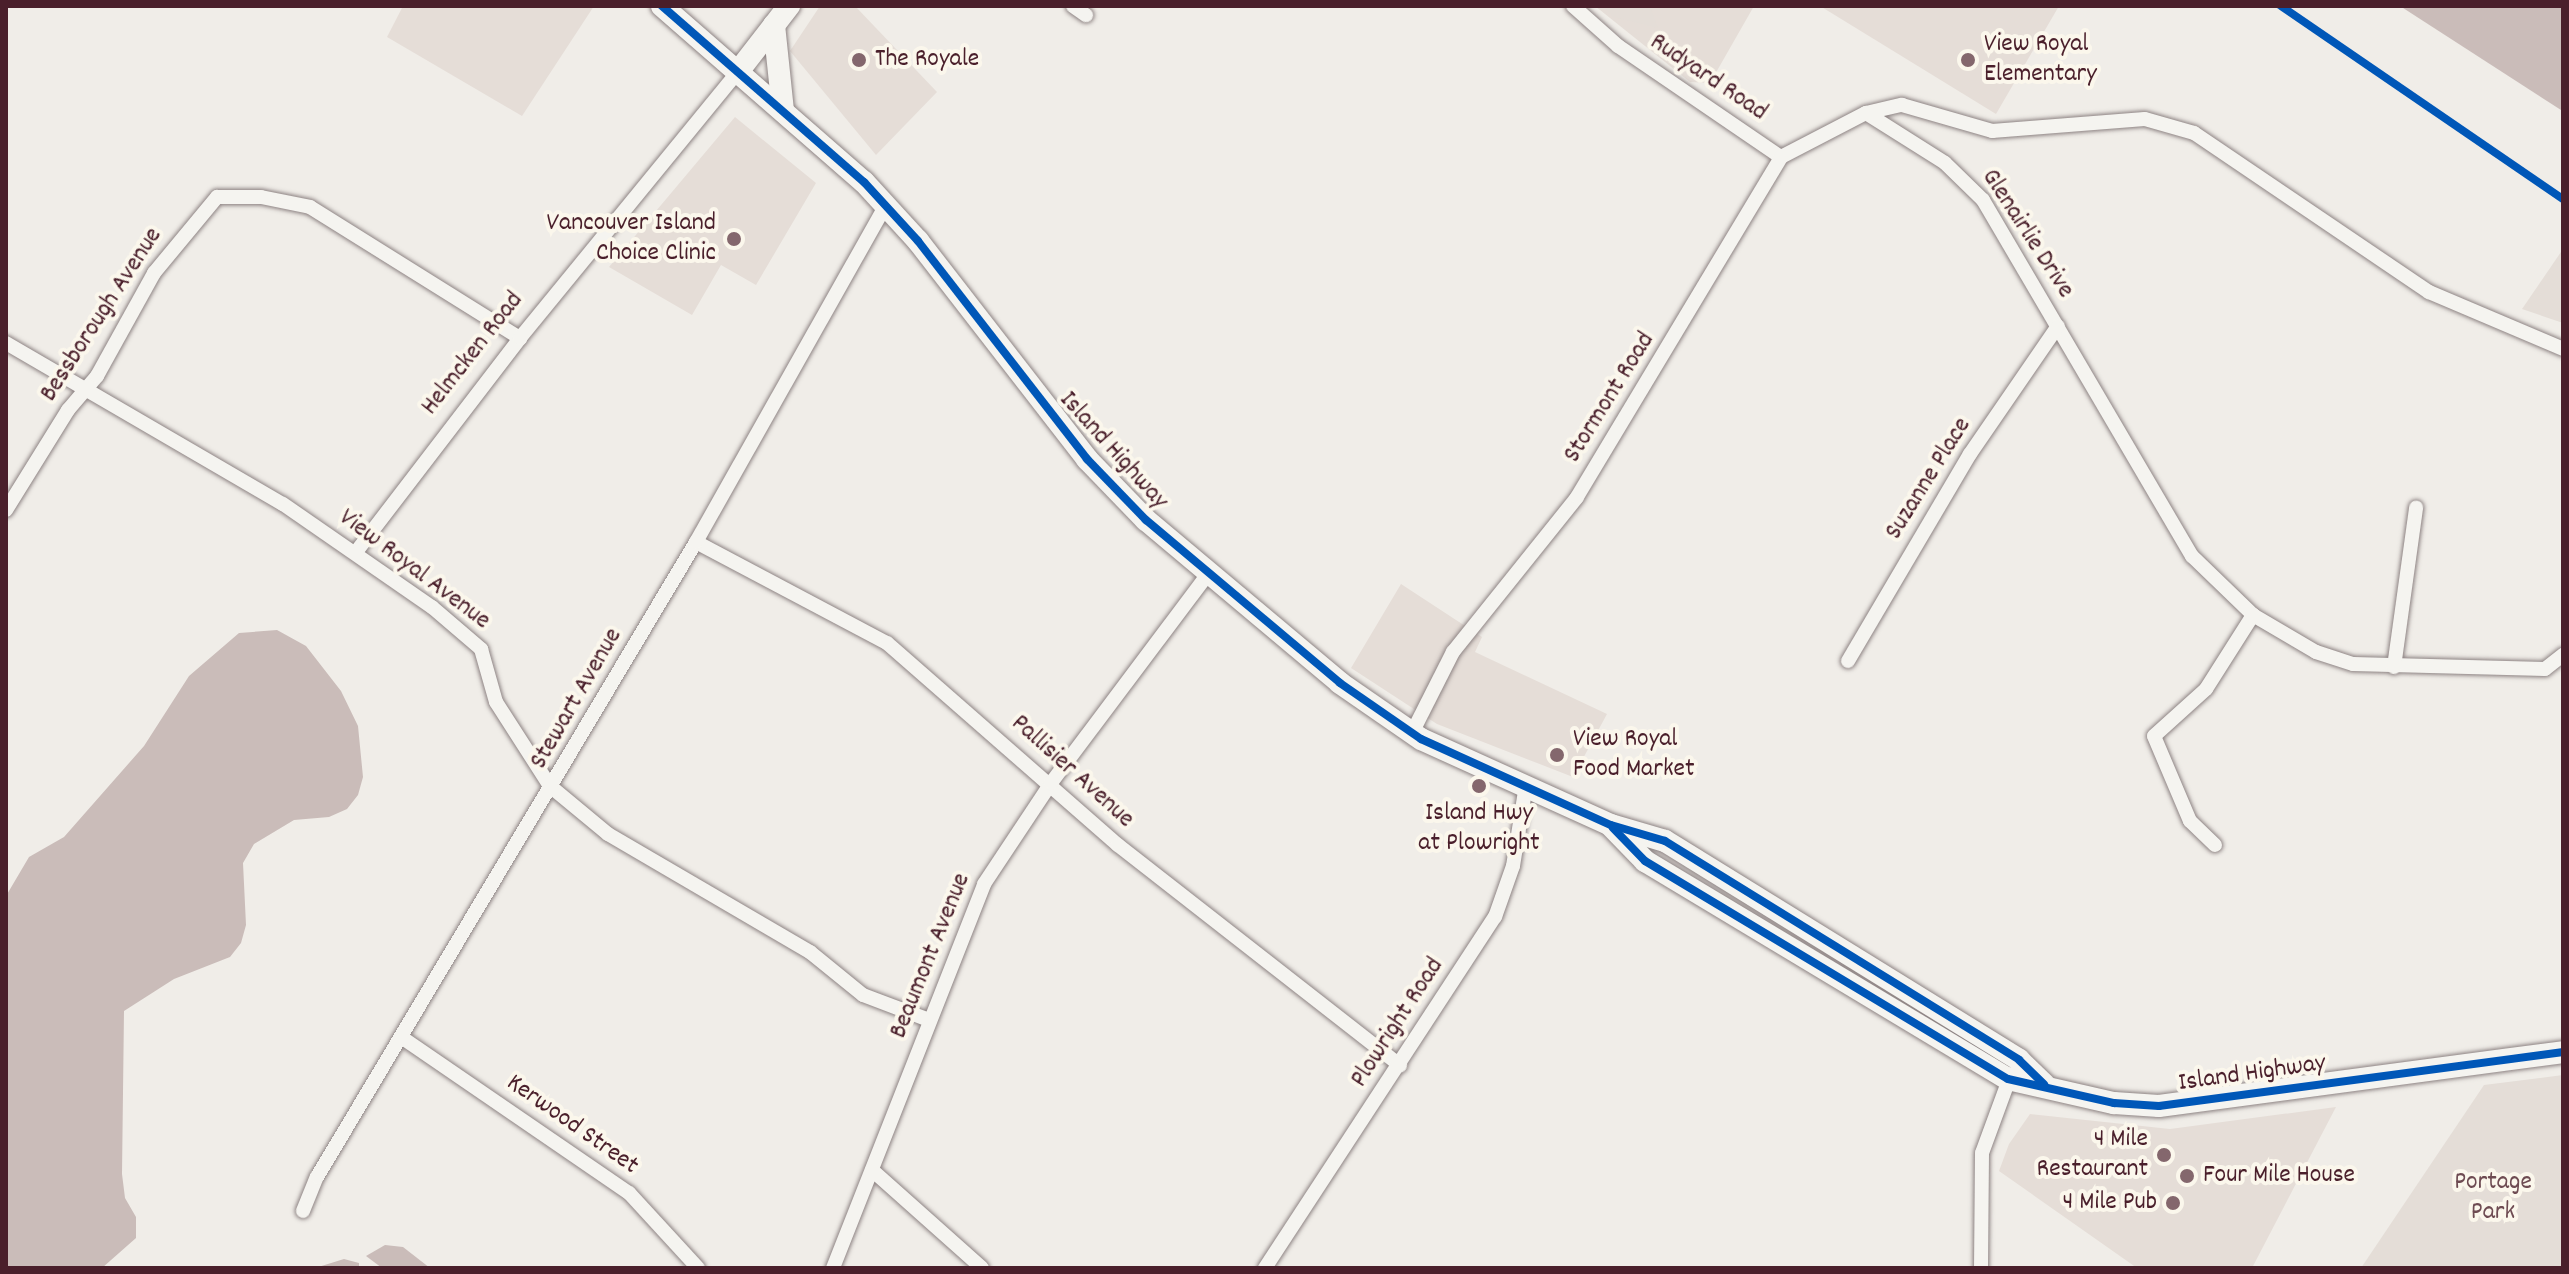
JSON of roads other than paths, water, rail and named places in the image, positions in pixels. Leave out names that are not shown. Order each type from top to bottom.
[{"type":"main road","name":"Island Highway","points":[[662,6],[783,110],[885,206],[1087,459],[1146,520],[1340,683],[1412,733],[1611,825],[1645,861],[2014,1070],[2044,1084],[2114,1103],[2159,1106],[2563,1052]]},
{"type":"main road","name":"Helmcken Road","points":[[737,73],[789,6]]},
{"type":"main road","points":[[774,25],[783,110]]},
{"type":"street","name":"Rudyard Road","points":[[1573,6],[1618,46],[1781,157]]},
{"type":"street","name":"Helmcken Road","points":[[356,552],[520,338],[737,73]]},
{"type":"street","name":"Glenairlie Drive","points":[[1866,113],[1902,105],[1992,131],[2145,119],[2194,133],[2429,292],[2563,349]]},
{"type":"street","points":[[1781,157],[1866,113]]},
{"type":"street","name":"Glenairlie Drive","points":[[1866,113],[1967,181],[2058,326],[2192,556],[2253,615],[2316,652],[2353,664],[2545,669],[2563,655]]},
{"type":"street","name":"Stormont Road","points":[[1412,733],[1453,652],[1577,497],[1781,157]]},
{"type":"street","name":"Bessborough Avenue","points":[[6,510],[86,389],[154,273],[217,197],[261,197],[310,207],[520,338]]},
{"type":"street","name":"Stewart Avenue","points":[[303,1211],[317,1177],[404,1039],[553,789],[885,206]]},
{"type":"street","name":"Suzanne Place","points":[[1848,661],[1970,454],[2058,326]]},
{"type":"street","name":"View Royal Avenue","points":[[6,343],[283,504],[356,552],[481,649],[496,702],[553,789],[608,834],[810,952],[863,995],[929,1020]]},
{"type":"street","points":[[2394,667],[2416,508]]},
{"type":"street","name":"Pallisier Avenue","points":[[696,542],[887,643],[1051,783],[1118,845],[1400,1065]]},
{"type":"street","name":"Beaumont Avenue","points":[[833,1268],[984,884],[1051,783],[1208,574]]},
{"type":"street","points":[[2215,845],[2190,821],[2154,736],[2206,689],[2253,615]]},
{"type":"street","name":"Plowright Road","points":[[1265,1268],[1495,917],[1513,866],[1526,785]]},
{"type":"street","name":"Kerwood Street","points":[[404,1039],[629,1193],[698,1268]]},
{"type":"street","points":[[1981,1268],[1982,1153],[2014,1070]]},
{"type":"street","points":[[872,1170],[982,1268]]},
{"type":"place","name":"The Royale","points":[[859,60]]},
{"type":"place","name":"View Royal Elementary","points":[[1968,60]]},
{"type":"place","name":"Vancouver Island Choice Clinic","points":[[734,239]]},
{"type":"place","name":"View Royal Food Market","points":[[1557,755]]},
{"type":"place","name":"Island Hwy at Plowright","points":[[1479,786]]},
{"type":"place","name":"4 Mile Restaurant","points":[[2164,1155]]},
{"type":"place","name":"Four Mile House","points":[[2187,1176]]},
{"type":"place","name":"4 Mile Pub","points":[[2173,1203]]},
{"type":"park label","name":"Portage Park","points":[[2493,1198]]}]
